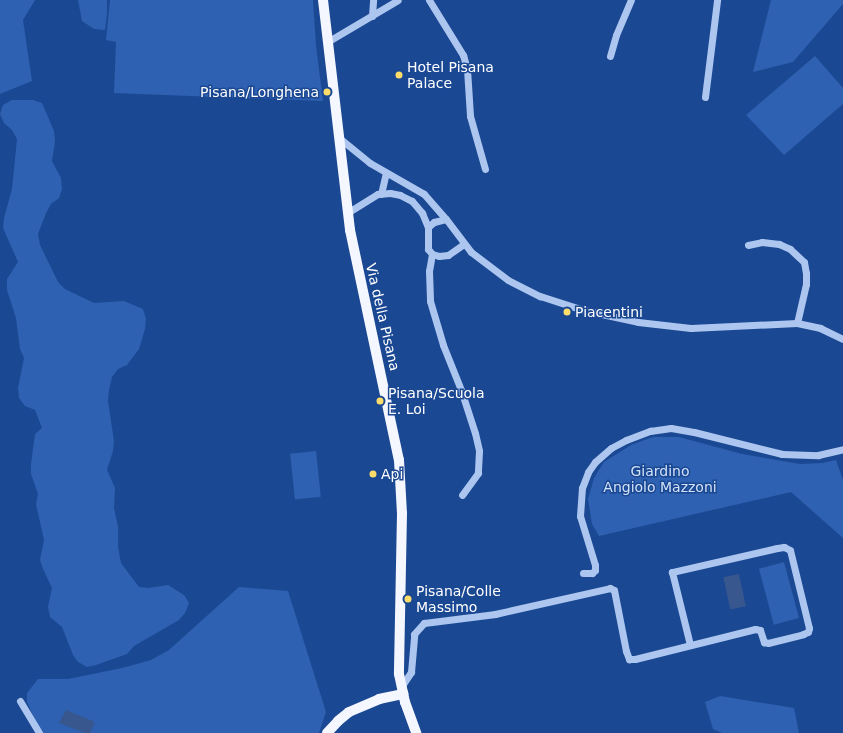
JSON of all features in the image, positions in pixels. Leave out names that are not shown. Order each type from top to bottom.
[{"type":"main road","name":"Via della Pisana","points":[[323,0],[348,213],[362,294],[394,427],[401,472],[402,544],[399,665],[402,690],[416,733]]},
{"type":"main road","points":[[328,733],[338,721],[349,712],[402,690]]},
{"type":"street","points":[[372,16],[373,0]]},
{"type":"street","points":[[328,42],[398,0]]},
{"type":"street","points":[[429,0],[463,55],[468,75],[470,116],[485,168]]},
{"type":"street","points":[[610,56],[616,35],[631,0]]},
{"type":"street","points":[[704,97],[717,0]]},
{"type":"street","points":[[338,137],[386,173],[424,194],[446,219],[464,244],[491,268],[517,285],[554,302],[598,314],[647,324],[691,328],[797,323],[820,328],[843,338]]},
{"type":"street","points":[[381,194],[386,173]]},
{"type":"street","points":[[348,213],[368,199],[381,194],[398,194],[412,201],[422,213],[428,227],[427,246],[432,254],[429,271],[430,301],[443,345],[475,433],[479,451],[478,473],[462,495]]},
{"type":"street","points":[[428,227],[436,221],[446,219]]},
{"type":"street","points":[[748,244],[762,242],[779,244],[790,249],[804,262],[806,284],[797,323]]},
{"type":"street","points":[[432,254],[439,256],[448,255],[464,244]]},
{"type":"street","points":[[583,573],[592,573],[595,570],[595,565],[580,516],[582,488],[588,472],[595,462],[611,448],[626,440],[650,431],[671,428],[694,432],[782,454],[818,455],[843,449]]},
{"type":"street","points":[[402,690],[411,672],[414,634],[424,623],[494,614],[610,588],[614,590],[627,656],[629,659],[636,659],[755,629],[760,630],[764,642],[768,643],[808,632],[809,628],[790,550],[784,547],[777,548],[672,572],[690,645]]},
{"type":"street","points":[[20,701],[39,733]]},
{"type":"green space","points":[[0,0],[35,0],[23,20],[32,81],[0,94]]},
{"type":"green space","points":[[78,0],[107,0],[105,30],[94,29],[82,21]]},
{"type":"green space","points":[[110,0],[313,0],[316,46],[323,101],[114,93],[116,42],[106,40]]},
{"type":"green space","points":[[771,0],[843,0],[843,4],[793,62],[753,72]]},
{"type":"green space","points":[[815,56],[843,88],[843,104],[784,155],[746,115]]},
{"type":"green space","points":[[12,100],[33,100],[42,103],[54,131],[55,141],[52,161],[61,178],[62,189],[59,198],[51,204],[46,213],[38,234],[40,245],[58,282],[65,289],[94,303],[124,301],[143,309],[146,319],[145,329],[139,349],[127,365],[118,369],[112,377],[109,390],[108,401],[114,441],[113,451],[107,470],[115,488],[114,508],[118,527],[118,547],[121,563],[139,587],[149,588],[168,585],[184,595],[189,603],[185,613],[179,620],[134,646],[127,654],[87,667],[78,662],[73,655],[62,627],[50,617],[48,607],[52,588],[40,560],[44,540],[36,504],[38,494],[31,474],[31,464],[35,434],[42,428],[35,410],[25,406],[19,398],[18,388],[24,358],[20,349],[16,318],[7,290],[7,279],[18,262],[3,228],[4,218],[12,189],[17,139],[12,130],[4,123],[0,114],[3,105]]},
{"type":"green space","name":"Giardino Angiolo Mazzoni","points":[[653,437],[679,437],[742,454],[800,464],[822,463],[836,460],[843,480],[843,538],[791,492],[599,536],[592,524],[588,499],[594,478],[604,462],[631,445]]},
{"type":"green space","points":[[316,451],[321,497],[295,499],[290,454]]},
{"type":"green space","points":[[784,562],[799,618],[774,625],[759,569]]},
{"type":"green space","points":[[239,587],[288,591],[326,712],[319,733],[41,733],[27,702],[27,693],[38,679],[68,679],[122,668],[151,660],[169,650]]},
{"type":"green space","points":[[720,696],[794,708],[799,733],[722,733],[713,729],[705,702]]},
{"type":"shaded area","points":[[739,574],[746,606],[730,610],[723,577]]},
{"type":"shaded area","points":[[66,710],[95,722],[90,733],[85,733],[59,723]]},
{"type":"place","name":"Hotel Pisana Palace","points":[[399,75]]},
{"type":"place","name":"Pisana/Longhena","points":[[327,92]]},
{"type":"place","name":"Piacentini","points":[[567,312]]},
{"type":"place","name":"Pisana/Scuola E. Loi","points":[[380,401]]},
{"type":"place","name":"Api","points":[[373,474]]},
{"type":"place","name":"Pisana/Colle Massimo","points":[[408,599]]}]
